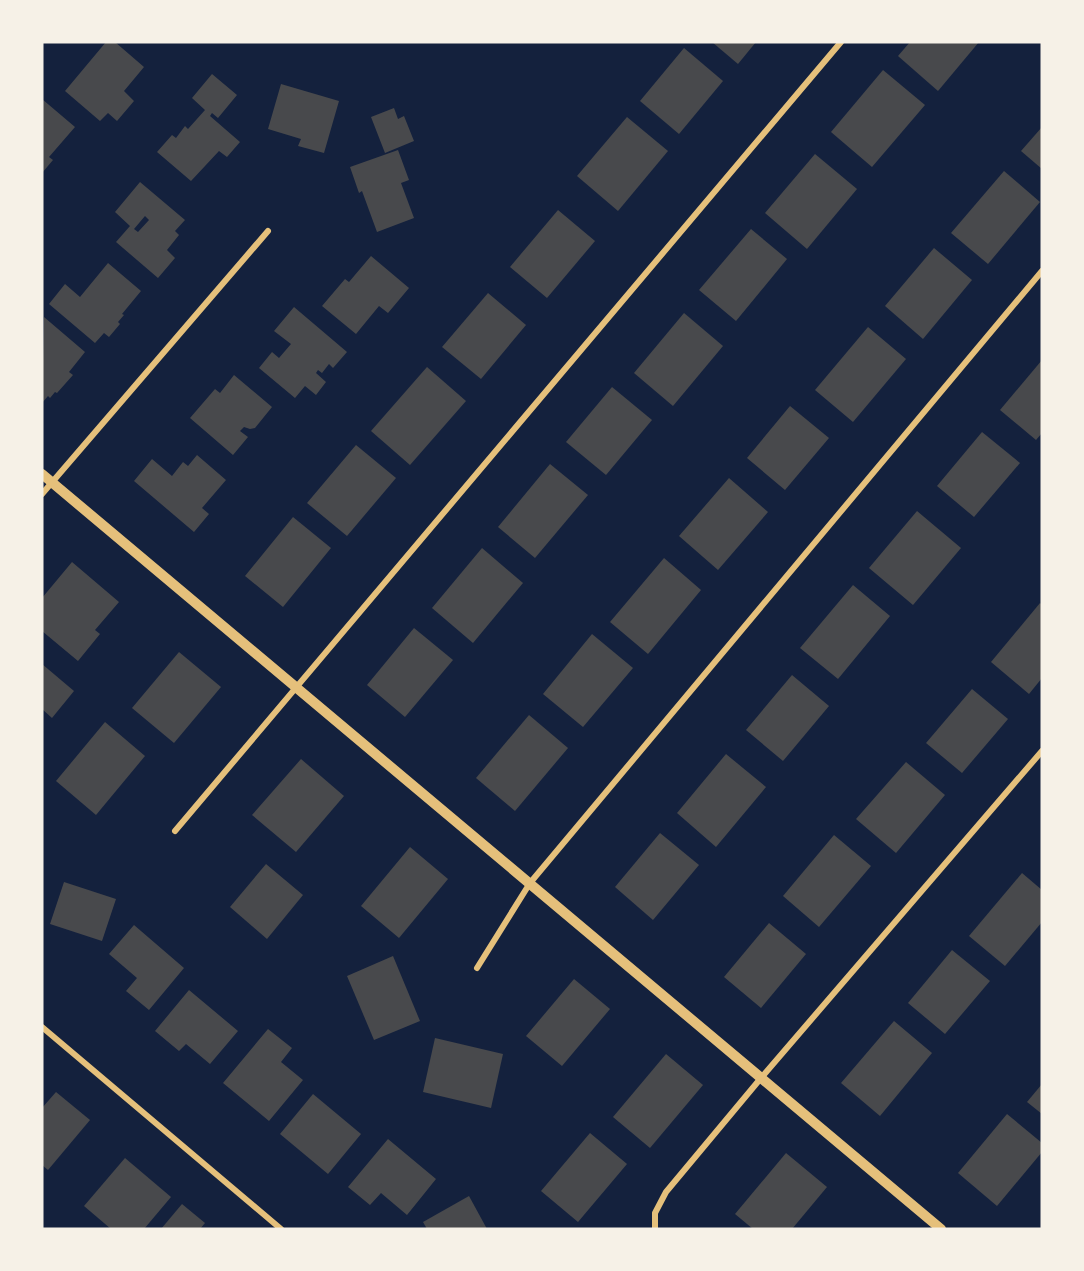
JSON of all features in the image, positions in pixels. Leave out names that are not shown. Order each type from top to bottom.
[{"type":"street","points":[[175,831],[841,42]]},
{"type":"street","points":[[42,494],[268,231]]},
{"type":"street","points":[[477,968],[530,884],[1042,271]]},
{"type":"street","points":[[42,474],[941,1229]]},
{"type":"street","points":[[655,1229],[656,1213],[666,1192],[1042,751]]},
{"type":"street","points":[[42,1027],[281,1229]]},
{"type":"building","points":[[106,42],[115,42],[144,67],[124,91],[134,101],[117,121],[108,113],[100,121],[65,91]]},
{"type":"building","points":[[712,42],[756,42],[738,64]]},
{"type":"building","points":[[910,42],[979,42],[938,91],[898,56]]},
{"type":"building","points":[[684,48],[723,81],[679,134],[640,101]]},
{"type":"building","points":[[883,70],[925,105],[872,167],[831,132]]},
{"type":"building","points":[[212,74],[237,95],[218,118],[212,113],[210,116],[240,142],[227,157],[219,151],[191,181],[157,152],[172,135],[176,138],[185,126],[188,129],[205,110],[192,98]]},
{"type":"building","points":[[281,84],[339,101],[324,153],[298,146],[301,139],[268,129]]},
{"type":"building","points":[[42,99],[75,127],[49,157],[53,160],[42,173]]},
{"type":"building","points":[[394,108],[398,119],[404,116],[414,141],[385,153],[371,117]]},
{"type":"building","points":[[627,117],[668,151],[618,211],[577,176]]},
{"type":"building","points":[[1042,127],[1042,169],[1021,151]]},
{"type":"building","points":[[398,150],[409,180],[401,183],[414,218],[377,232],[362,191],[359,193],[350,167]]},
{"type":"building","points":[[815,154],[857,189],[807,249],[765,213]]},
{"type":"building","points":[[1004,171],[1040,202],[988,264],[951,233]]},
{"type":"building","points":[[140,182],[185,220],[175,231],[179,235],[167,250],[175,258],[158,278],[116,242],[130,226],[115,212]],"holes":[[[145,216],[149,220],[138,232],[134,229]]]},
{"type":"building","points":[[558,210],[595,241],[547,298],[510,267]]},
{"type":"building","points":[[751,229],[787,259],[736,321],[699,290]]},
{"type":"building","points":[[934,248],[972,280],[923,339],[885,306]]},
{"type":"building","points":[[371,256],[409,288],[388,313],[379,306],[356,334],[322,306],[345,279],[349,282]]},
{"type":"building","points":[[108,263],[141,291],[122,314],[124,315],[118,322],[120,324],[109,337],[104,333],[95,343],[49,304],[65,284],[80,297]]},
{"type":"building","points":[[488,293],[526,325],[481,379],[442,347]]},
{"type":"building","points":[[294,307],[347,352],[333,368],[329,364],[322,373],[318,370],[316,373],[326,382],[316,395],[305,386],[295,398],[259,368],[272,352],[279,358],[291,344],[274,331]]},
{"type":"building","points":[[684,313],[723,346],[673,406],[634,373]]},
{"type":"building","points":[[44,317],[85,352],[69,372],[73,375],[57,393],[55,392],[50,398],[48,396],[42,403]]},
{"type":"building","points":[[868,327],[906,359],[853,422],[815,390]]},
{"type":"building","points":[[1042,360],[1042,433],[1036,440],[1000,410]]},
{"type":"building","points":[[427,367],[466,401],[410,465],[371,431]]},
{"type":"building","points":[[234,375],[272,407],[255,428],[244,427],[240,431],[248,437],[233,455],[190,418],[215,389],[220,393]]},
{"type":"building","points":[[612,387],[652,420],[606,475],[566,442]]},
{"type":"building","points":[[790,406],[829,438],[785,490],[747,458]]},
{"type":"building","points":[[982,432],[1020,463],[974,517],[937,486]]},
{"type":"building","points":[[356,445],[396,478],[347,536],[307,503]]},
{"type":"building","points":[[197,455],[226,480],[202,508],[209,514],[194,532],[134,481],[152,459],[172,476],[183,462],[188,466]]},
{"type":"building","points":[[550,464],[588,495],[535,558],[498,527]]},
{"type":"building","points":[[729,478],[768,512],[718,570],[679,536]]},
{"type":"building","points":[[917,511],[961,548],[913,605],[869,568]]},
{"type":"building","points":[[293,517],[331,548],[283,607],[245,576]]},
{"type":"building","points":[[482,548],[523,583],[473,643],[432,608]]},
{"type":"building","points":[[664,558],[701,590],[648,654],[610,622]]},
{"type":"building","points":[[72,562],[119,602],[95,630],[100,634],[78,661],[42,631],[42,598]]},
{"type":"building","points":[[853,585],[890,616],[838,679],[800,648]]},
{"type":"building","points":[[1040,603],[1042,605],[1042,678],[1029,694],[991,662]]},
{"type":"building","points":[[414,628],[453,660],[405,717],[367,685]]},
{"type":"building","points":[[592,634],[633,668],[583,727],[543,694]]},
{"type":"building","points":[[179,652],[221,687],[174,743],[132,708]]},
{"type":"building","points":[[42,664],[74,691],[52,718],[42,709]]},
{"type":"building","points":[[792,675],[829,706],[783,761],[746,730]]},
{"type":"building","points":[[972,689],[1008,719],[962,773],[926,743]]},
{"type":"building","points":[[529,715],[568,748],[515,811],[476,778]]},
{"type":"building","points":[[105,722],[145,756],[96,815],[56,781]]},
{"type":"building","points":[[726,754],[766,787],[716,847],[677,813]]},
{"type":"building","points":[[301,759],[344,796],[296,852],[252,815]]},
{"type":"building","points":[[906,762],[945,795],[896,853],[856,819]]},
{"type":"building","points":[[660,833],[699,865],[653,920],[615,887]]},
{"type":"building","points":[[834,835],[871,866],[819,927],[783,896]]},
{"type":"building","points":[[410,847],[448,879],[399,938],[361,906]]},
{"type":"building","points":[[266,864],[303,895],[267,939],[230,907]]},
{"type":"building","points":[[1022,873],[1042,890],[1042,922],[1005,966],[969,936]]},
{"type":"building","points":[[64,882],[116,899],[102,941],[50,924]]},
{"type":"building","points":[[769,923],[806,954],[761,1008],[724,977]]},
{"type":"building","points":[[134,925],[184,968],[149,1010],[126,991],[137,978],[109,954]]},
{"type":"building","points":[[952,950],[990,981],[945,1034],[908,1003]]},
{"type":"building","points":[[393,956],[420,1021],[374,1040],[347,976]]},
{"type":"building","points":[[574,979],[610,1009],[562,1066],[526,1036]]},
{"type":"building","points":[[189,990],[238,1031],[210,1064],[186,1044],[179,1051],[155,1031]]},
{"type":"building","points":[[894,1021],[932,1053],[880,1116],[841,1083]]},
{"type":"building","points":[[268,1029],[292,1048],[281,1062],[303,1080],[269,1121],[223,1083]]},
{"type":"building","points":[[435,1038],[503,1054],[491,1108],[423,1092]]},
{"type":"building","points":[[666,1054],[703,1085],[650,1148],[613,1117]]},
{"type":"building","points":[[1042,1084],[1042,1114],[1027,1102]]},
{"type":"building","points":[[56,1092],[90,1120],[48,1170],[42,1165],[42,1108]]},
{"type":"building","points":[[313,1094],[361,1134],[328,1174],[280,1134]]},
{"type":"building","points":[[1007,1114],[1042,1143],[1042,1152],[997,1206],[958,1173]]},
{"type":"building","points":[[590,1133],[627,1164],[578,1222],[541,1191]]},
{"type":"building","points":[[388,1139],[436,1179],[407,1215],[381,1193],[370,1205],[348,1187]]},
{"type":"building","points":[[786,1153],[827,1187],[792,1229],[753,1229],[735,1214]]},
{"type":"building","points":[[125,1158],[171,1197],[144,1229],[111,1229],[84,1206]]},
{"type":"building","points":[[469,1196],[487,1229],[427,1229],[423,1222]]},
{"type":"building","points":[[182,1204],[205,1223],[200,1229],[161,1229]]}]
